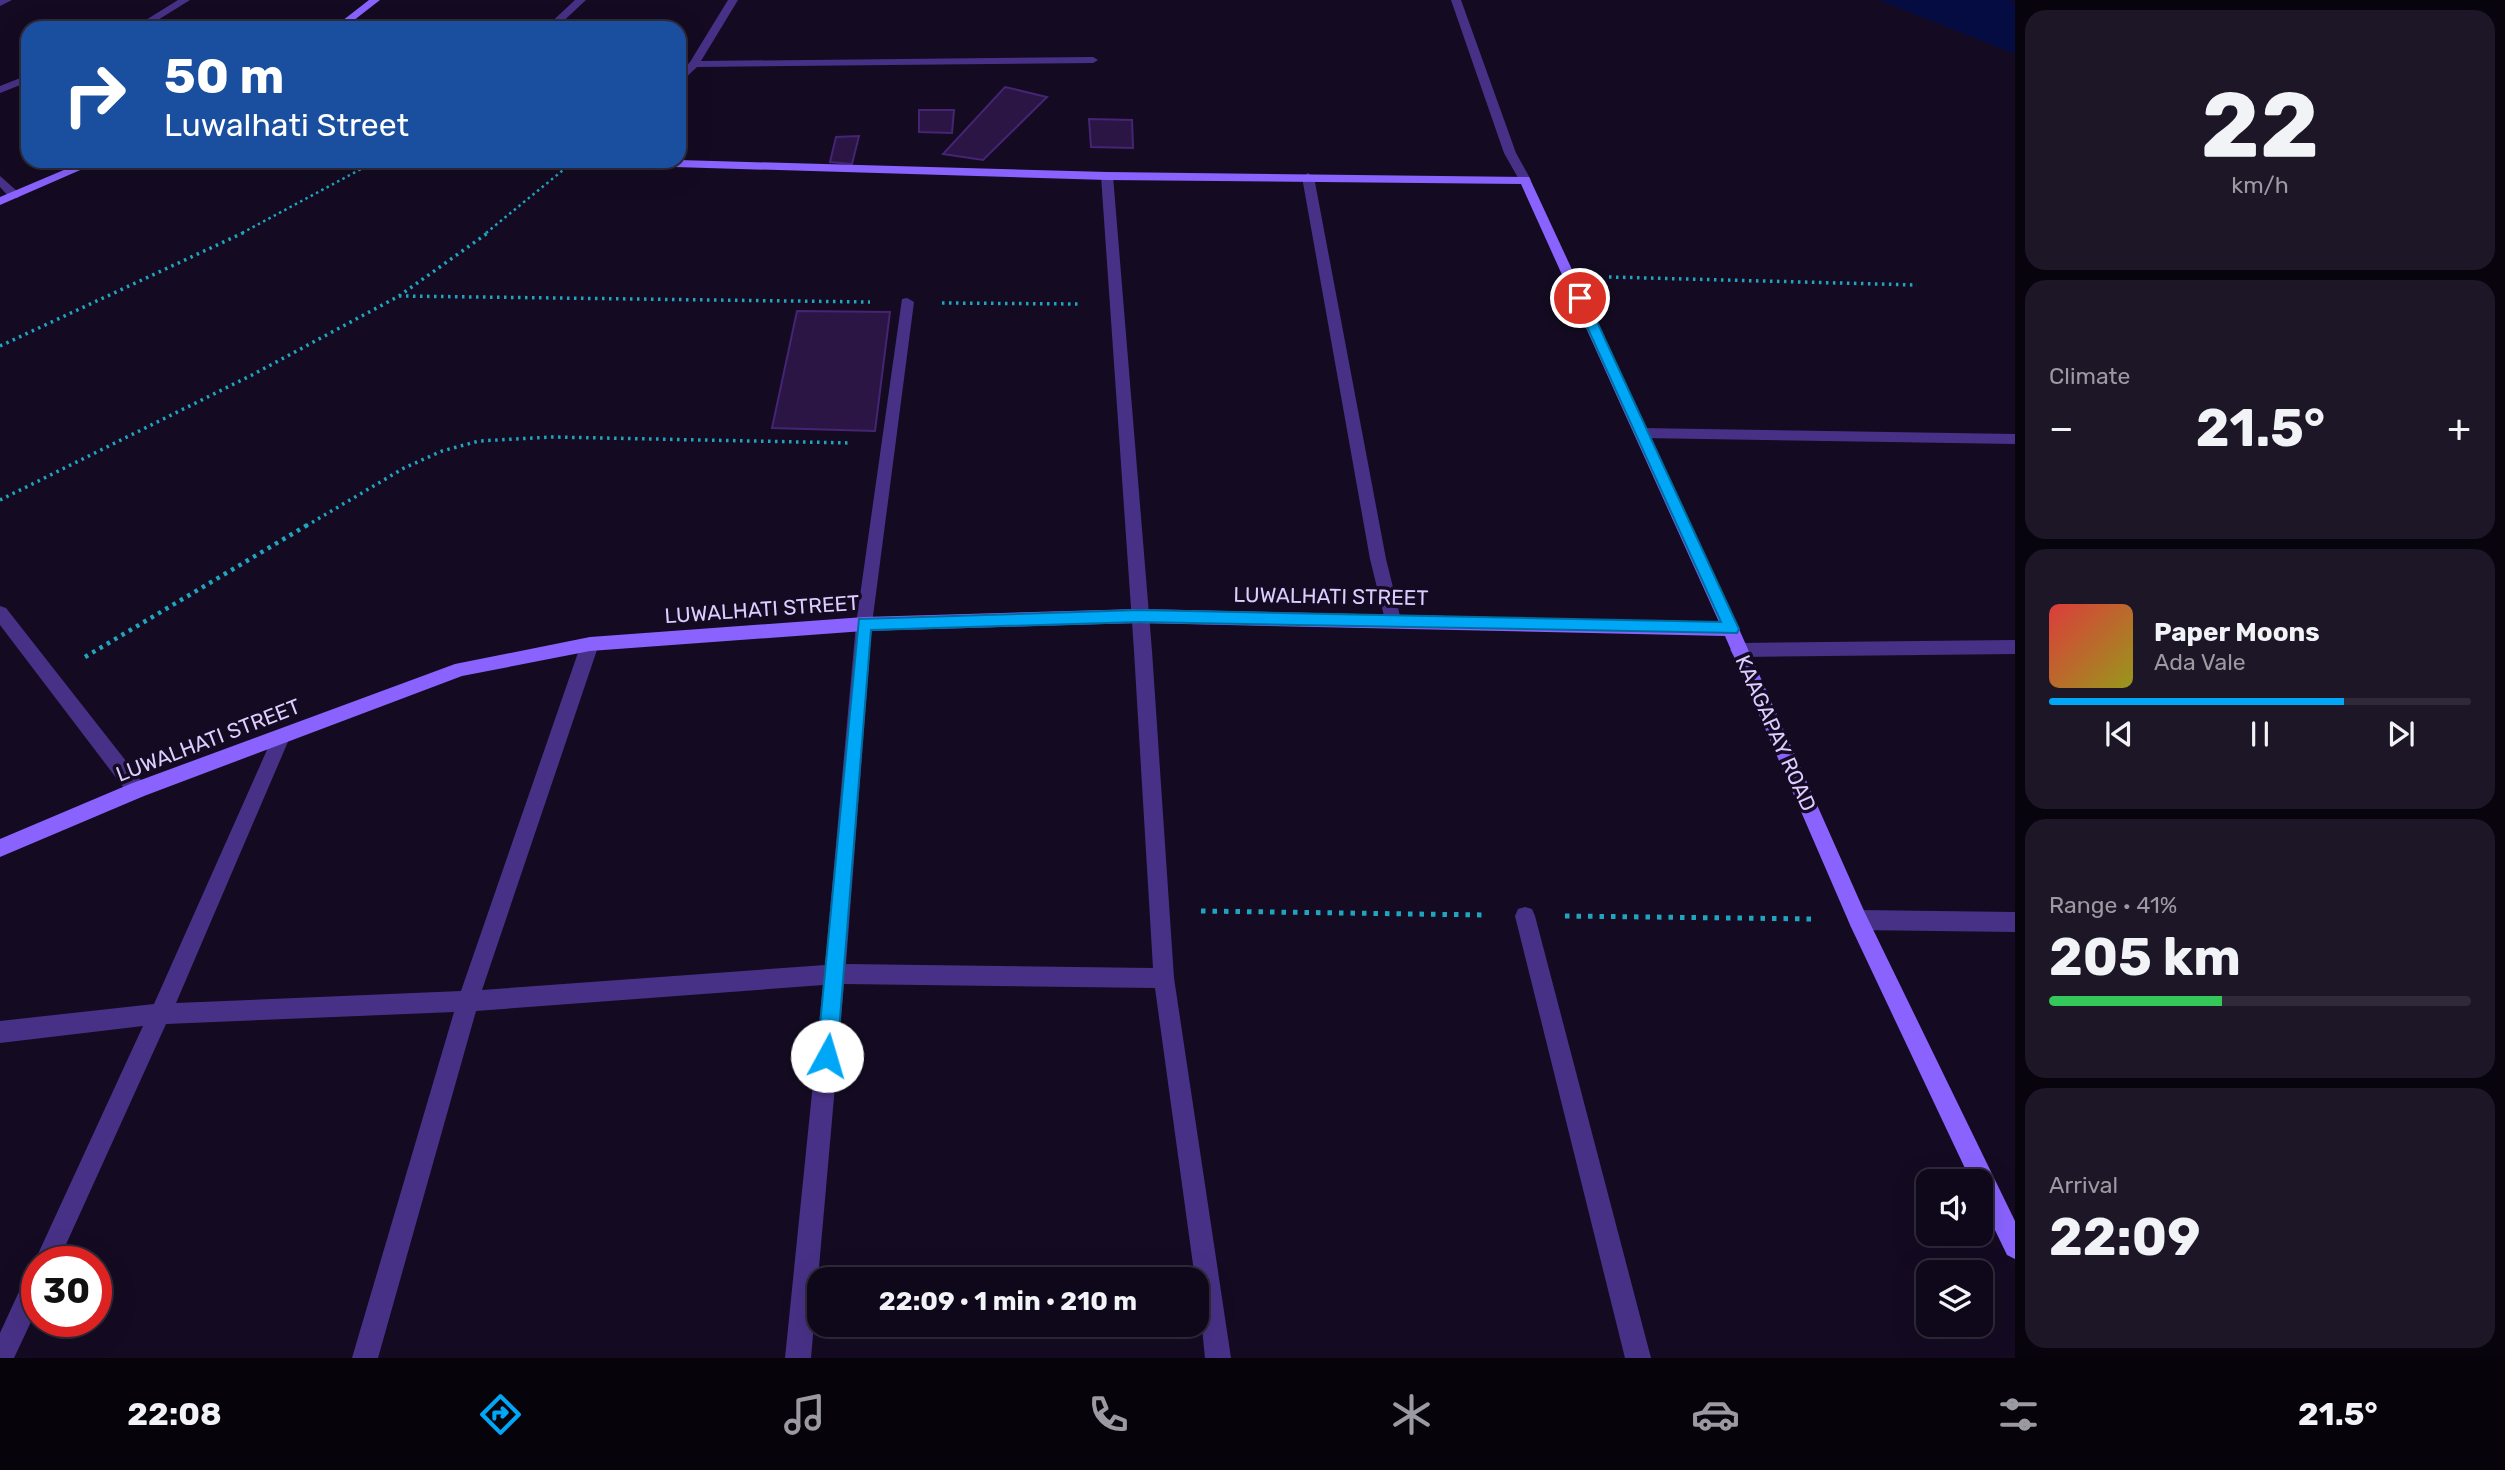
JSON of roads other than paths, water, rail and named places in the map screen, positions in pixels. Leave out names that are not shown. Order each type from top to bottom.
[{"type":"street","points":[[0,3],[7,0]]},
{"type":"street","points":[[150,21],[185,0]]},
{"type":"street","points":[[347,21],[375,0]]},
{"type":"street","points":[[558,21],[581,0]]},
{"type":"street","points":[[686,73],[733,0]]},
{"type":"street","points":[[686,163],[1107,176],[1525,180],[1510,153],[1456,0]]},
{"type":"street","points":[[694,64],[1093,60]]},
{"type":"street","points":[[0,90],[21,81]]},
{"type":"street","points":[[0,201],[78,168]]},
{"type":"street","points":[[1107,176],[1164,978],[1219,1358]]},
{"type":"street","points":[[1308,177],[1378,559],[1393,620]]},
{"type":"street","points":[[0,180],[14,195]]},
{"type":"street","name":"KAAGAPAY ROAD","points":[[1525,180],[1731,629],[1858,920],[2015,1247]]},
{"type":"street","points":[[798,1358],[835,974],[864,624],[906,302]]},
{"type":"street","points":[[1642,433],[2015,439]]},
{"type":"street","points":[[0,613],[137,790]]},
{"type":"street","name":"LUWALHATI STREET","points":[[0,848],[137,790],[461,669],[590,644],[864,624],[1139,616],[1731,629]]},
{"type":"street","points":[[365,1358],[468,1000],[590,644]]},
{"type":"street","points":[[1740,650],[2015,647]]},
{"type":"street","points":[[53,1246],[160,1014],[281,737]]},
{"type":"street","points":[[1525,916],[1638,1358]]},
{"type":"street","points":[[1858,920],[2015,922]]},
{"type":"street","points":[[0,1032],[160,1014],[468,1000],[835,974],[1164,978]]},
{"type":"street","points":[[1,1358],[21,1315]]}]
